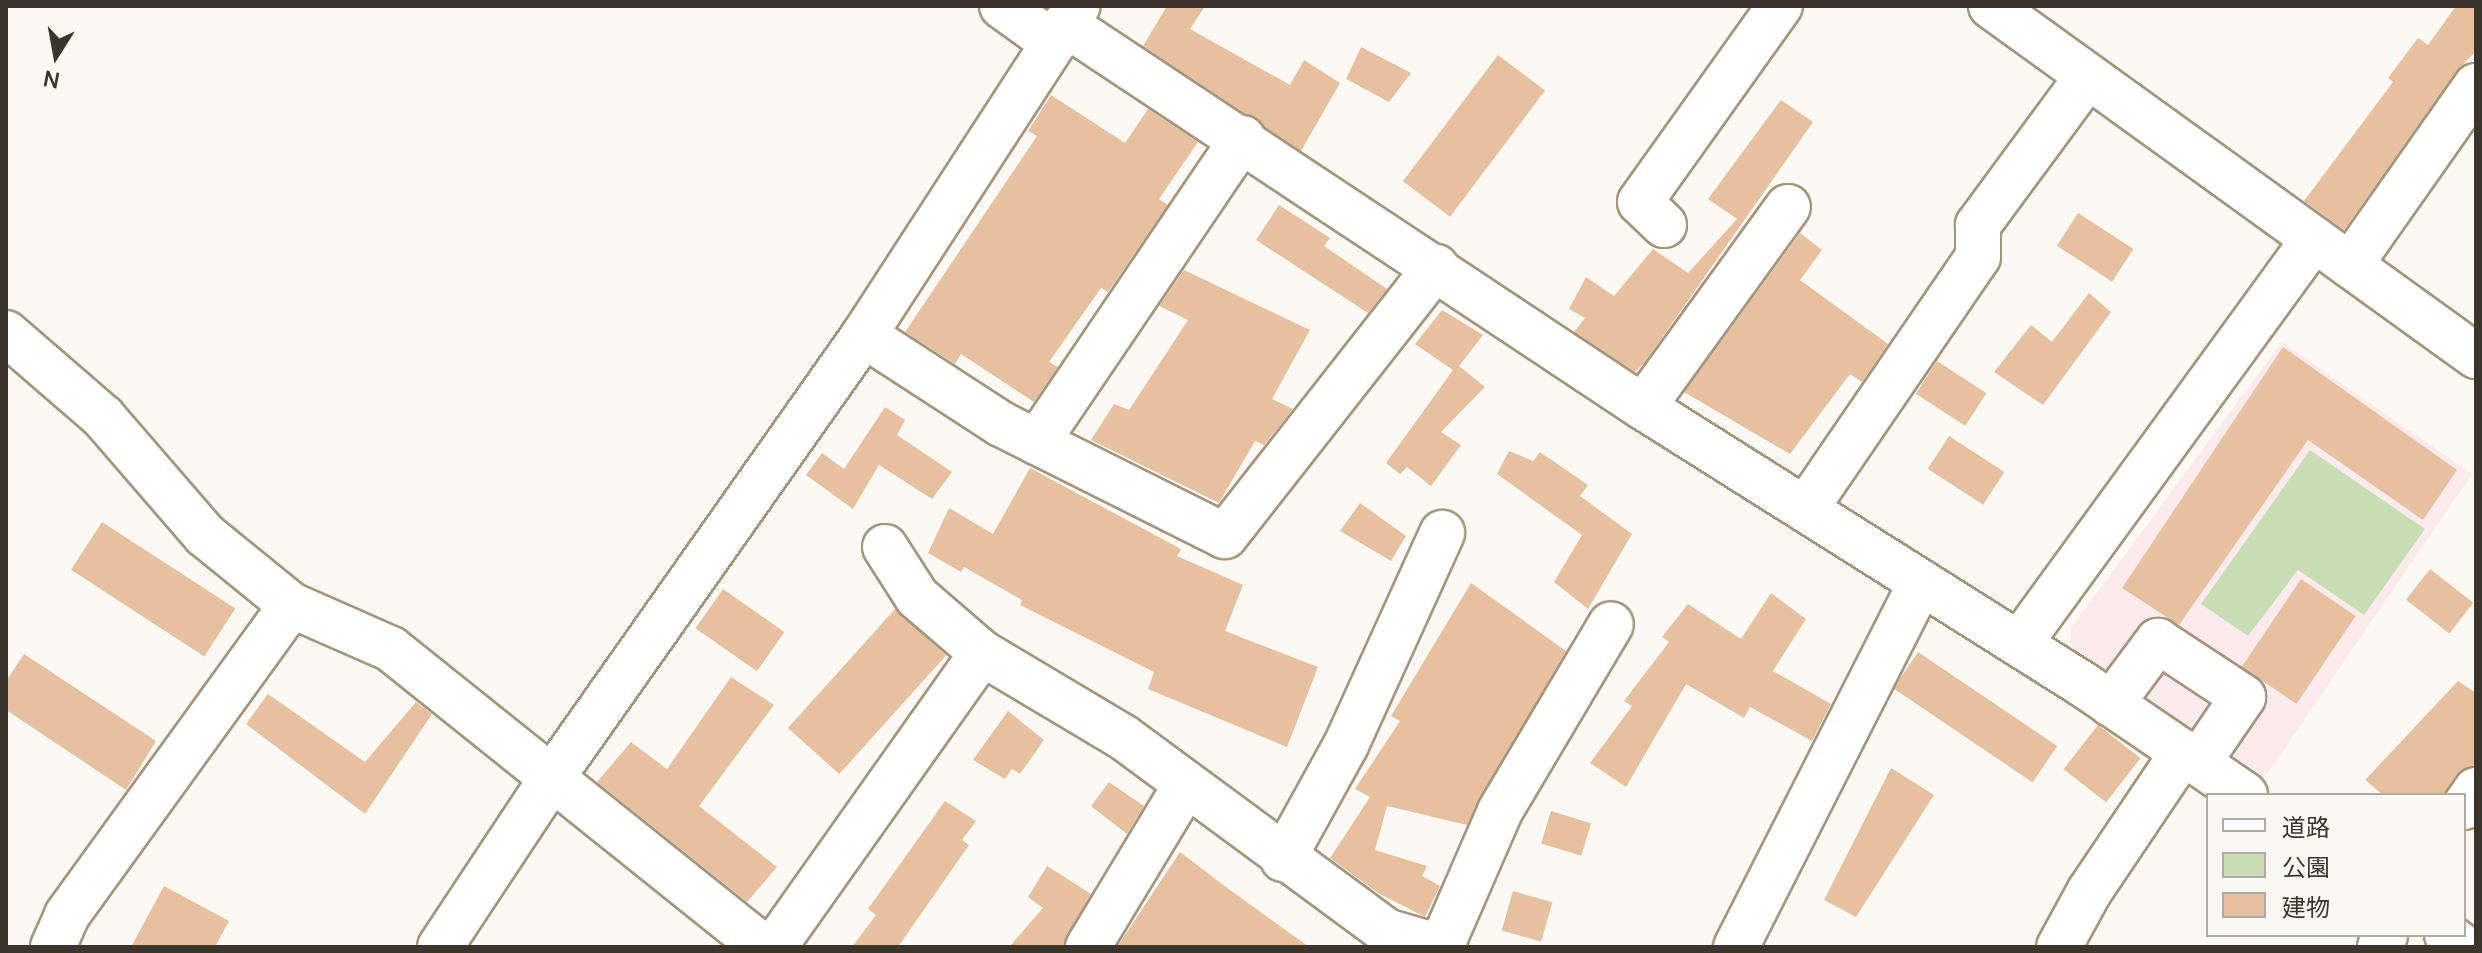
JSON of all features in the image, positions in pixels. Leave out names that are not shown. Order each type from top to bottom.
[{"type":"street","points":[[1002,6],[1065,24],[1243,138],[1643,407],[2019,644],[2242,793]]},
{"type":"street","points":[[1664,225],[1640,202],[1780,6]]},
{"type":"street","points":[[1991,6],[2476,356]]},
{"type":"street","points":[[440,947],[551,779],[864,335],[1065,24]]},
{"type":"street","points":[[1806,508],[1978,257],[1978,225],[2088,76]]},
{"type":"street","points":[[2350,265],[2476,86]]},
{"type":"street","points":[[1037,442],[1243,138]]},
{"type":"street","points":[[1643,407],[1788,207]]},
{"type":"street","points":[[2019,644],[2314,239]]},
{"type":"street","points":[[864,335],[1037,442],[1225,536],[1436,267]]},
{"type":"street","points":[[6,333],[103,417],[205,535],[291,605],[391,649],[763,947]]},
{"type":"street","points":[[1283,859],[1346,745],[1442,533]]},
{"type":"street","points":[[885,547],[917,597],[982,653],[1123,737],[1283,859],[1386,931],[1440,947],[1500,811],[1611,624]]},
{"type":"street","points":[[1736,947],[1921,582]]},
{"type":"street","points":[[53,947],[67,915],[291,605]]},
{"type":"street","points":[[2059,947],[2089,892],[2190,758],[2243,697],[2158,641],[2111,704]]},
{"type":"street","points":[[774,947],[982,653]]},
{"type":"street","points":[[1088,947],[1185,786]]},
{"type":"shaded area","points":[[2282,342],[2472,474],[2265,777],[2072,651],[2071,628]]},
{"type":"green space","points":[[2310,450],[2425,529],[2364,615],[2298,570],[2248,636],[2201,604]]},
{"type":"building","points":[[1167,6],[1205,6],[1190,29],[1290,85],[1304,60],[1340,83],[1301,151],[1143,46]]},
{"type":"building","points":[[2456,6],[2476,6],[2476,51],[2456,72],[2344,230],[2304,201],[2393,82],[2388,78],[2418,38],[2428,45]]},
{"type":"building","points":[[1361,47],[1411,73],[1389,102],[1346,79]]},
{"type":"building","points":[[1498,55],[1545,91],[1450,217],[1403,181]]},
{"type":"building","points":[[1051,95],[1125,143],[1148,109],[1198,142],[1159,199],[1168,205],[1108,292],[1101,288],[1049,362],[1058,367],[1034,402],[961,354],[955,364],[905,332],[1037,136],[1028,131]]},
{"type":"building","points":[[1781,100],[1813,122],[1645,362],[1635,372],[1574,332],[1585,318],[1569,309],[1586,277],[1614,296],[1653,249],[1688,273],[1737,219],[1708,199]]},
{"type":"building","points":[[1279,205],[1330,238],[1324,246],[1387,289],[1368,313],[1256,240]]},
{"type":"building","points":[[2078,213],[2133,249],[2112,282],[2057,246]]},
{"type":"building","points":[[1800,233],[1822,250],[1800,280],[1888,344],[1862,382],[1850,374],[1790,454],[1684,392]]},
{"type":"building","points":[[1184,270],[1310,330],[1272,399],[1293,409],[1264,445],[1255,441],[1219,503],[1091,440],[1114,404],[1129,410],[1188,320],[1159,306]]},
{"type":"building","points":[[2089,293],[2111,312],[2043,405],[1994,372],[2031,325],[2052,342]]},
{"type":"building","points":[[1442,310],[1483,335],[1459,366],[1485,387],[1441,432],[1461,445],[1431,486],[1407,467],[1400,474],[1386,463],[1453,370],[1415,344]]},
{"type":"building","points":[[2283,347],[2457,470],[2423,520],[2308,440],[2179,625],[2122,588]]},
{"type":"building","points":[[1937,361],[1986,393],[1965,426],[1916,394]]},
{"type":"building","points":[[885,407],[905,420],[897,435],[952,472],[932,499],[879,465],[853,509],[806,475],[822,453],[844,469]]},
{"type":"building","points":[[1949,436],[2004,472],[1983,505],[1928,469]]},
{"type":"building","points":[[1509,451],[1533,461],[1540,452],[1588,485],[1580,496],[1632,534],[1588,609],[1554,582],[1582,535],[1497,474]]},
{"type":"building","points":[[1030,468],[1181,549],[1177,556],[1243,585],[1225,631],[1318,667],[1287,747],[1148,689],[1154,672],[1020,605],[1022,600],[964,567],[961,572],[928,553],[949,508],[993,534]]},
{"type":"building","points":[[1360,503],[1406,536],[1391,561],[1340,531]]},
{"type":"building","points":[[102,522],[235,609],[204,656],[71,570]]},
{"type":"building","points":[[2430,569],[2473,603],[2449,634],[2406,600]]},
{"type":"building","points":[[2301,579],[2356,616],[2296,704],[2242,667]]},
{"type":"building","points":[[1471,583],[1566,651],[1467,825],[1387,806],[1375,850],[1427,866],[1422,876],[1440,886],[1425,917],[1378,893],[1330,858],[1370,797],[1355,789],[1400,721],[1391,716]]},
{"type":"building","points":[[723,589],[784,632],[757,671],[695,628]]},
{"type":"building","points":[[1771,593],[1806,619],[1773,671],[1831,704],[1812,741],[1750,707],[1744,718],[1686,684],[1626,787],[1590,763],[1632,706],[1624,701],[1669,642],[1662,637],[1688,604],[1741,639]]},
{"type":"building","points":[[895,609],[946,655],[839,774],[788,728]]},
{"type":"building","points":[[1918,652],[2057,746],[2033,782],[1893,688]]},
{"type":"building","points":[[24,654],[156,741],[126,790],[6,710],[6,681]]},
{"type":"building","points":[[731,677],[774,705],[699,806],[777,867],[747,902],[597,782],[631,742],[667,769]]},
{"type":"building","points":[[2458,681],[2476,693],[2476,764],[2456,775],[2444,793],[2381,793],[2365,780]]},
{"type":"building","points":[[268,694],[365,762],[416,702],[432,714],[365,814],[246,724]]},
{"type":"building","points":[[1008,711],[1044,740],[1020,774],[1012,769],[1005,779],[973,760]]},
{"type":"building","points":[[2098,725],[2141,758],[2106,802],[2064,769]]},
{"type":"building","points":[[1891,768],[1934,795],[1856,917],[1824,900]]},
{"type":"building","points":[[1109,782],[1144,806],[1127,834],[1091,806]]},
{"type":"building","points":[[945,801],[976,821],[962,840],[969,845],[898,947],[852,947],[876,915],[868,909]]},
{"type":"building","points":[[1551,811],[1591,823],[1581,856],[1541,844]]},
{"type":"building","points":[[1180,852],[1226,887],[1309,947],[1117,947]]},
{"type":"building","points":[[1047,866],[1091,894],[1063,947],[1009,947],[1043,908],[1028,897]]},
{"type":"building","points":[[164,886],[229,921],[215,947],[131,947]]},
{"type":"building","points":[[1513,891],[1552,902],[1541,942],[1502,930]]}]
